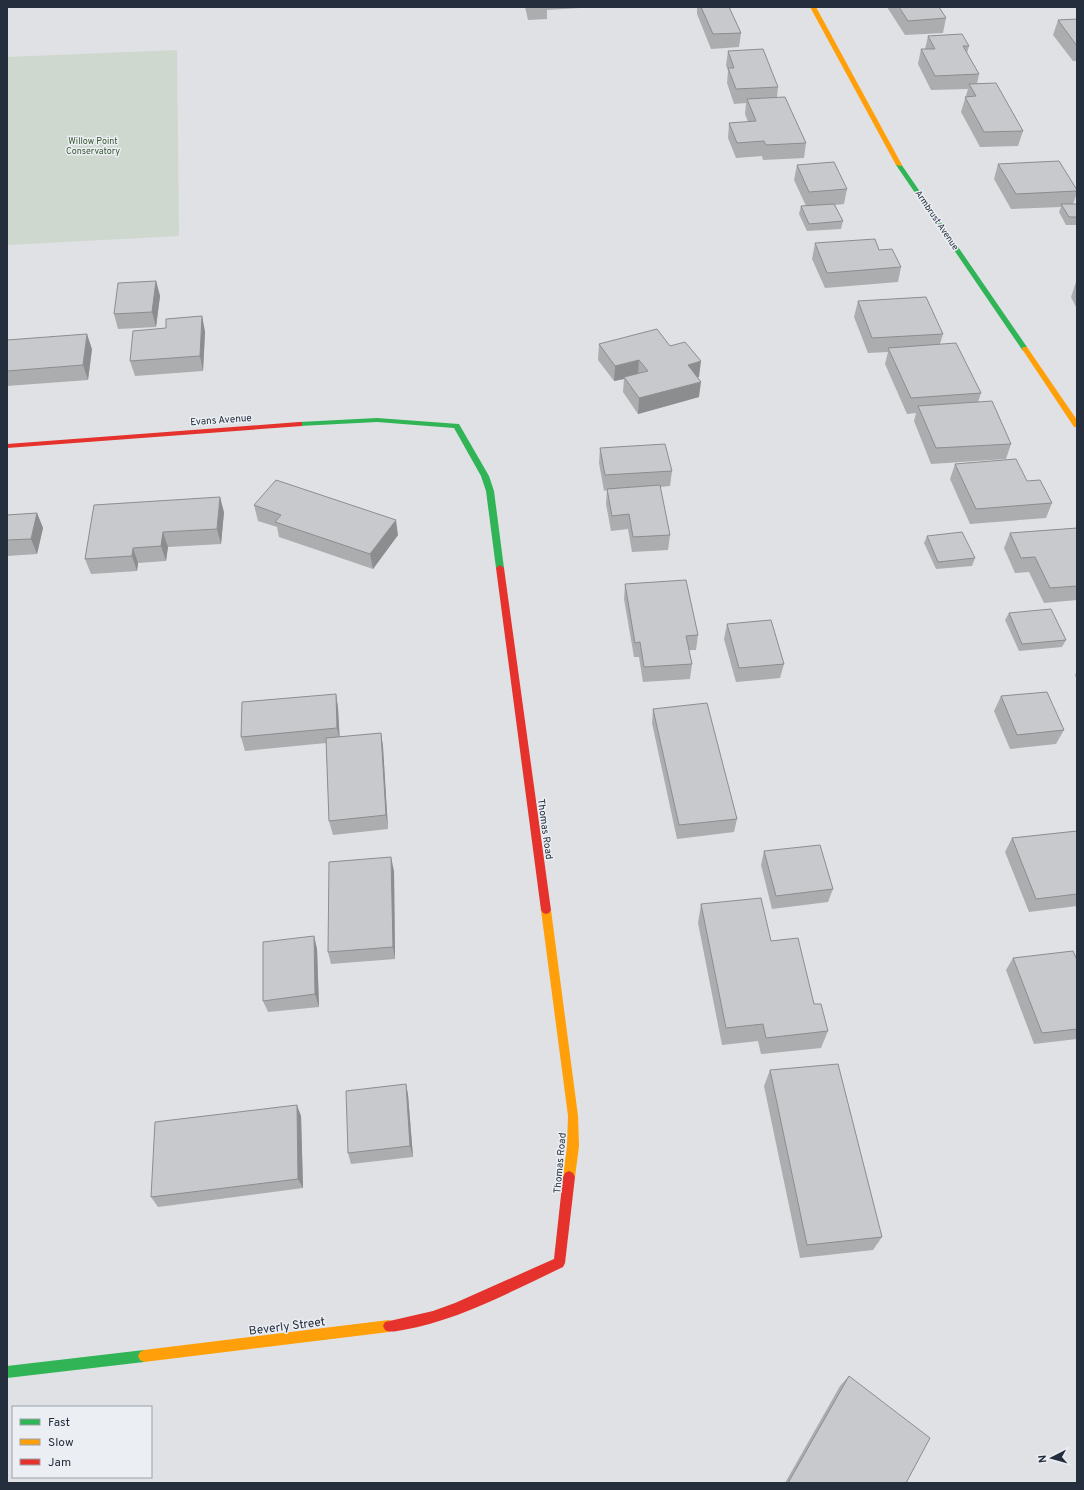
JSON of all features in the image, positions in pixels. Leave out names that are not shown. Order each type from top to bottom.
[{"type":"street","name":"Armbrust Avenue","points":[[813,7],[894,158],[1077,425]]},
{"type":"street","name":"Evans Avenue","points":[[7,446],[355,420],[377,420],[436,425]]},
{"type":"street","name":"Thomas Road","points":[[436,425],[456,426],[485,476],[490,491],[573,1116],[573,1146],[558,1263]]},
{"type":"street","name":"Beverly Street","points":[[7,1372],[405,1324],[441,1315],[558,1263]]},
{"type":"green space","name":"Willow Point Conservatory","points":[[177,50],[179,236],[7,245],[7,57]]},
{"type":"building","points":[[701,7],[729,7],[741,33],[713,34]]},
{"type":"building","points":[[899,7],[939,7],[946,18],[908,21]]},
{"type":"building","points":[[1077,19],[1077,46],[1058,20]]},
{"type":"building","points":[[962,34],[969,46],[963,46],[979,74],[935,76],[921,49],[935,49],[928,36]]},
{"type":"building","points":[[763,49],[778,87],[736,89],[728,68],[734,68],[728,51]]},
{"type":"building","points":[[996,83],[1023,131],[984,132],[965,97],[976,96],[969,84]]},
{"type":"building","points":[[785,97],[806,143],[766,145],[764,141],[737,143],[729,123],[756,121],[747,99]]},
{"type":"building","points":[[1059,161],[1077,191],[1016,194],[998,164]]},
{"type":"building","points":[[834,162],[847,189],[809,192],[797,165]]},
{"type":"building","points":[[834,204],[843,221],[809,224],[801,206]]},
{"type":"building","points":[[1061,204],[1077,204],[1077,217],[1069,217]]},
{"type":"building","points":[[875,239],[879,250],[892,249],[901,267],[827,273],[815,243]]},
{"type":"building","points":[[156,281],[152,312],[114,314],[118,283]]},
{"type":"building","points":[[926,297],[943,334],[872,338],[858,301]]},
{"type":"building","points":[[202,316],[200,356],[130,361],[133,331],[166,328],[166,319]]},
{"type":"building","points":[[657,329],[670,346],[685,342],[701,361],[688,365],[701,382],[639,398],[624,377],[648,371],[639,360],[615,366],[599,344]]},
{"type":"building","points":[[87,334],[83,365],[7,371],[7,340]]},
{"type":"building","points":[[956,343],[981,393],[911,398],[888,348]]},
{"type":"building","points":[[992,401],[1011,444],[936,448],[918,406]]},
{"type":"building","points":[[665,444],[672,471],[605,475],[600,448]]},
{"type":"building","points":[[1016,459],[1027,481],[1040,480],[1052,503],[976,509],[955,464]]},
{"type":"building","points":[[276,480],[396,520],[370,554],[275,522],[281,515],[254,505]]},
{"type":"building","points":[[660,485],[670,535],[633,537],[629,514],[612,516],[607,489]]},
{"type":"building","points":[[220,497],[217,529],[163,532],[161,546],[133,548],[132,556],[85,559],[94,505]]},
{"type":"building","points":[[37,513],[31,539],[7,540],[7,515]]},
{"type":"building","points":[[1077,528],[1077,586],[1050,588],[1035,557],[1021,558],[1010,533]]},
{"type":"building","points":[[962,532],[975,558],[938,562],[927,536]]},
{"type":"building","points":[[686,580],[698,635],[686,636],[692,664],[644,667],[640,642],[635,643],[625,584]]},
{"type":"building","points":[[1051,609],[1066,640],[1022,644],[1009,613]]},
{"type":"building","points":[[771,620],[784,664],[739,668],[727,624]]},
{"type":"building","points":[[1047,692],[1064,730],[1017,735],[1001,696]]},
{"type":"building","points":[[336,694],[337,728],[241,737],[242,702]]},
{"type":"building","points":[[707,703],[737,819],[679,825],[653,709]]},
{"type":"building","points":[[381,733],[386,815],[329,821],[326,738]]},
{"type":"building","points":[[1077,831],[1077,894],[1036,899],[1012,838]]},
{"type":"building","points":[[820,845],[833,889],[776,896],[764,851]]},
{"type":"building","points":[[391,857],[393,947],[328,952],[329,862]]},
{"type":"building","points":[[761,898],[771,941],[798,938],[814,1004],[821,1004],[828,1031],[766,1038],[763,1024],[726,1028],[701,904]]},
{"type":"building","points":[[314,936],[315,994],[263,1001],[263,942]]},
{"type":"building","points":[[1073,951],[1077,960],[1077,1029],[1042,1033],[1013,958]]},
{"type":"building","points":[[838,1064],[882,1237],[807,1245],[770,1070]]},
{"type":"building","points":[[406,1084],[410,1146],[348,1153],[346,1091]]},
{"type":"building","points":[[297,1105],[298,1179],[151,1197],[155,1122]]},
{"type":"building","points":[[849,1376],[930,1438],[906,1483],[788,1483]]},
{"type":"traffic: fast","points":[[899,165],[1025,349]]},
{"type":"traffic: fast","points":[[299,424],[377,420],[456,426],[485,476],[490,491],[500,568]]},
{"type":"traffic: fast","points":[[7,1372],[144,1356]]},
{"type":"traffic: slow","points":[[813,7],[899,165]]},
{"type":"traffic: slow","points":[[1025,349],[1077,425]]},
{"type":"traffic: slow","points":[[546,910],[573,1116],[573,1146],[569,1177]]},
{"type":"traffic: slow","points":[[144,1356],[389,1326]]},
{"type":"traffic: jam","points":[[7,446],[299,424]]},
{"type":"traffic: jam","points":[[500,568],[546,910]]},
{"type":"traffic: jam","points":[[389,1326],[433,1317],[455,1309],[497,1292],[559,1263],[569,1177]]}]
